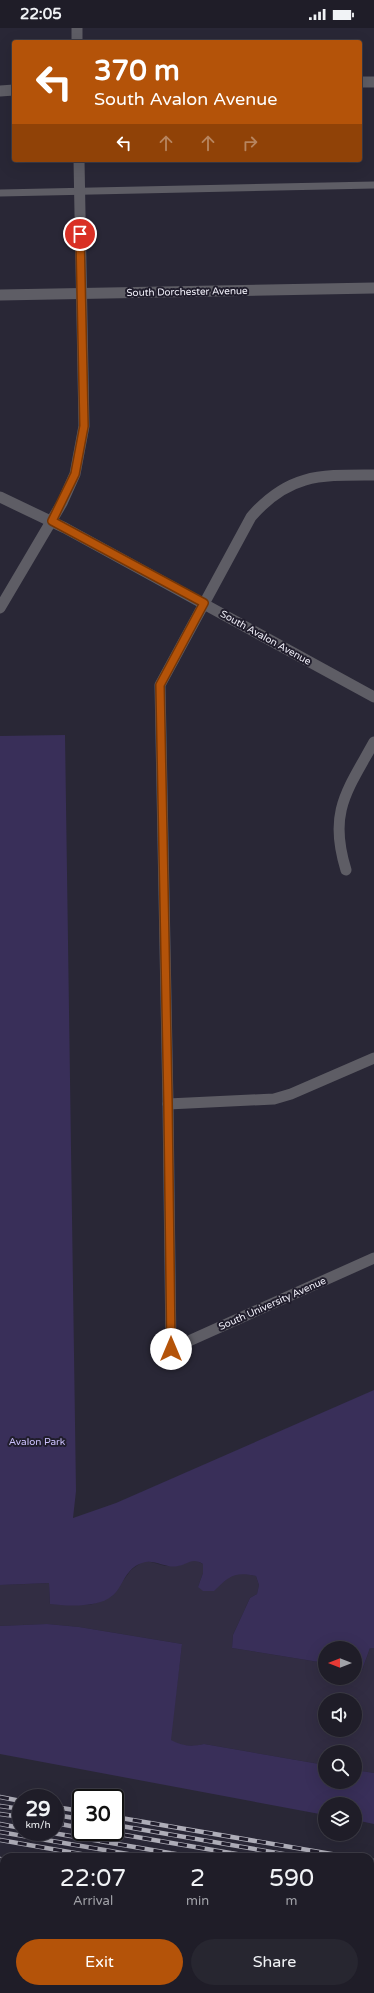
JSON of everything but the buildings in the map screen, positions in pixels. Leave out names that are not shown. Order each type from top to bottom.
[{"type":"street","points":[[77,28],[77,40]]},
{"type":"street","points":[[362,82],[374,82]]},
{"type":"street","points":[[0,91],[12,90]]},
{"type":"street","points":[[0,608],[52,521],[75,474],[84,426],[79,162]]},
{"type":"street","name":"South Dorchester Avenue","points":[[0,295],[374,288]]},
{"type":"street","points":[[374,475],[329,475],[312,478],[295,483],[277,492],[263,503],[251,517],[160,685],[168,1104],[274,1099],[291,1094],[374,1058]]},
{"type":"street","name":"South Avalon Avenue","points":[[0,497],[52,521],[374,697]]},
{"type":"street","points":[[346,870],[340,853],[338,833],[339,814],[343,798],[374,742]]},
{"type":"street","name":"South University Avenue","points":[[168,1104],[171,1349],[374,1258]]},
{"type":"lane","points":[[0,193],[374,185]]},
{"type":"shaded area","points":[[188,1561],[197,1561],[203,1564],[203,1573],[198,1587],[223,1582],[232,1575],[242,1573],[256,1576],[259,1585],[257,1594],[250,1598],[233,1635],[232,1648],[318,1662],[318,1685],[362,1685],[362,1670],[370,1648],[374,1648],[374,1773],[362,1771],[362,1745],[318,1745],[318,1764],[204,1744],[195,1746],[180,1745],[170,1740],[182,1644],[79,1627],[47,1624],[0,1626],[0,1585],[49,1583],[50,1604],[90,1605],[112,1596],[131,1570],[142,1562],[151,1562],[165,1566],[178,1566]]},
{"type":"green space","name":"Avalon Park","points":[[65,735],[76,1491],[73,1518],[116,1503],[374,1390],[374,1648],[370,1648],[362,1670],[362,1641],[318,1641],[318,1662],[232,1648],[233,1635],[250,1598],[257,1594],[259,1585],[256,1576],[243,1574],[233,1576],[228,1578],[214,1591],[203,1591],[198,1587],[203,1573],[203,1564],[196,1561],[174,1567],[151,1562],[142,1563],[127,1574],[116,1593],[99,1603],[73,1606],[50,1604],[49,1583],[0,1585],[0,736]]},
{"type":"green space","points":[[47,1624],[79,1627],[182,1644],[171,1740],[179,1744],[204,1744],[318,1764],[318,1789],[362,1789],[362,1771],[374,1773],[374,1824],[362,1821],[362,1797],[318,1797],[318,1814],[0,1754],[0,1626]]},
{"type":"railway","points":[[0,1797],[12,1799]]},
{"type":"railway","points":[[0,1806],[12,1808]]},
{"type":"railway","points":[[64,1808],[72,1810]]},
{"type":"railway","points":[[0,1814],[12,1816]]},
{"type":"railway","points":[[64,1816],[72,1818]]},
{"type":"railway","points":[[124,1819],[326,1853]]},
{"type":"railway","points":[[0,1824],[12,1826]]},
{"type":"railway","points":[[64,1825],[72,1826]]},
{"type":"railway","points":[[124,1827],[278,1853]]},
{"type":"railway","points":[[0,1832],[122,1853]]},
{"type":"railway","points":[[64,1835],[170,1853]]},
{"type":"railway","points":[[124,1835],[230,1853]]},
{"type":"railway","points":[[0,1840],[75,1853]]},
{"type":"route","points":[[80,234],[84,426],[75,474],[52,521],[204,603],[160,685],[171,1349]]}]
